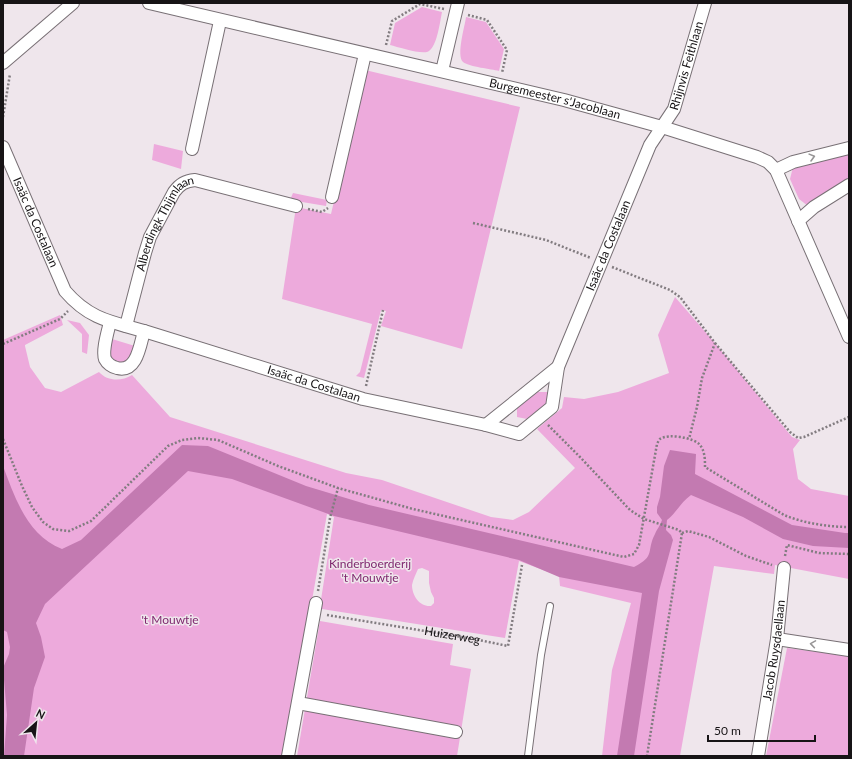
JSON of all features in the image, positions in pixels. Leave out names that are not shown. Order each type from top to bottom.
[{"type":"street","points":[[3,63],[72,3]]},
{"type":"street","name":"Burgemeester s'Jacoblaan","points":[[149,3],[220,21],[564,100],[662,127],[757,157],[768,162],[776,170]]},
{"type":"street","points":[[442,71],[458,3]]},
{"type":"street","name":"Rhijnvis Feithlaan","points":[[662,127],[674,109],[704,3]]},
{"type":"street","points":[[192,149],[220,21]]},
{"type":"street","points":[[332,197],[365,54]]},
{"type":"street","name":"Isaäc da Costalaan","points":[[3,147],[65,291],[75,303],[86,311],[110,322],[144,331],[363,399],[486,425],[519,434],[552,407],[558,367],[650,145],[662,127]]},
{"type":"street","points":[[849,148],[793,162],[776,170],[849,336]]},
{"type":"street","name":"Alberdingk Thijmlaan","points":[[126,326],[150,238],[174,192],[187,180],[195,180],[296,206]]},
{"type":"street","points":[[798,221],[814,207],[849,185]]},
{"type":"street","points":[[110,322],[104,348],[105,359],[112,367],[122,369],[132,365],[137,356],[144,331]]},
{"type":"street","name":"Isaäc da Costalaan","points":[[486,425],[558,367]]},
{"type":"street","name":"Jacob Ruysdaellaan","points":[[758,756],[776,639],[784,568]]},
{"type":"street","points":[[288,756],[315,608]]},
{"type":"street","points":[[776,639],[849,650]]},
{"type":"street","points":[[298,703],[456,732]]},
{"type":"lane","points":[[528,756],[541,655],[550,606]]},
{"type":"path","points":[[3,117],[13,54]]},
{"type":"path","points":[[473,223],[546,240],[670,290],[680,297],[715,343],[790,432],[798,438],[804,437],[849,417]]},
{"type":"path","points":[[363,399],[383,310]]},
{"type":"path","points":[[3,344],[60,320]]},
{"type":"path","points":[[689,439],[702,378],[715,343]]},
{"type":"path","points":[[540,418],[580,457],[630,510],[644,519],[679,530],[682,534]]},
{"type":"path","points":[[3,439],[32,507],[43,522],[53,529],[69,531],[91,521],[168,446],[182,440],[198,438],[218,440],[278,466],[338,488],[413,509],[624,557],[634,554],[639,545],[657,444],[660,439],[667,437],[689,439],[700,445],[704,455],[705,467],[784,515],[795,520],[838,527],[849,527]]},
{"type":"path","points":[[315,608],[330,518],[338,488]]},
{"type":"path","points":[[682,534],[688,531],[709,536],[746,556],[784,568]]},
{"type":"path","points":[[647,756],[682,534]]},
{"type":"path","points":[[787,547],[787,545],[819,553],[849,554]]},
{"type":"path","name":"Huizerweg","points":[[315,608],[508,646],[522,565]]},
{"type":"green space","points":[[422,7],[442,12],[438,34],[430,50],[427,52],[419,52],[390,45],[395,23]]},
{"type":"green space","points":[[466,17],[486,22],[504,49],[499,71],[475,67],[463,62],[460,53]]},
{"type":"green space","points":[[365,70],[520,107],[462,349],[381,326],[386,311],[381,310],[364,378],[356,376],[360,372],[372,324],[282,299],[296,207],[331,214]]},
{"type":"green space","points":[[154,144],[183,151],[181,169],[152,160]]},
{"type":"green space","points":[[849,152],[849,180],[808,206],[799,199],[790,179],[793,167]]},
{"type":"green space","points":[[293,193],[327,200],[326,206],[290,200]]},
{"type":"green space","name":"'t Mouwtje","points":[[675,297],[792,437],[800,440],[793,449],[798,479],[811,489],[849,496],[849,579],[775,565],[774,574],[714,566],[680,756],[602,756],[612,670],[631,603],[560,586],[559,576],[519,561],[505,638],[322,609],[320,606],[334,517],[327,514],[285,756],[3,756],[3,340],[60,315],[63,325],[25,345],[30,367],[45,388],[61,392],[99,372],[102,375],[114,380],[123,379],[132,375],[170,417],[346,473],[382,480],[491,517],[513,520],[529,512],[575,468],[537,429],[562,408],[564,397],[584,399],[618,392],[669,373],[658,335]],"holes":[[[422,568],[429,571],[429,583],[434,598],[434,603],[431,606],[420,603],[415,597],[412,589],[418,569]]]},
{"type":"green space","points":[[67,320],[80,323],[89,335],[87,354],[82,352],[82,334]]},
{"type":"green space","points":[[112,339],[135,346],[130,359],[126,363],[114,362],[110,356],[109,351]]},
{"type":"green space","points":[[538,392],[549,392],[548,402],[527,419],[517,417],[517,407]]},
{"type":"green space","points":[[320,621],[453,644],[450,665],[471,669],[457,756],[297,756]]},
{"type":"green space","points":[[787,648],[849,656],[849,756],[766,756]]},
{"type":"shaded area","points":[[182,445],[208,446],[306,486],[369,505],[634,567],[645,560],[648,556],[652,540],[662,520],[657,513],[657,507],[660,497],[664,466],[670,450],[696,454],[695,474],[792,525],[849,533],[849,548],[813,546],[783,539],[743,517],[691,495],[667,520],[666,530],[671,535],[673,540],[659,591],[634,756],[617,756],[642,593],[559,577],[519,560],[334,516],[232,479],[188,471],[45,604],[36,623],[41,637],[45,657],[34,688],[24,756],[4,756],[7,715],[3,668],[9,654],[10,647],[7,632],[3,630],[3,466],[18,503],[31,525],[50,543],[62,549],[81,540]]},
{"type":"park label","name":"Kinderboerderij 't Mouwtje","points":[[370,571]]}]
